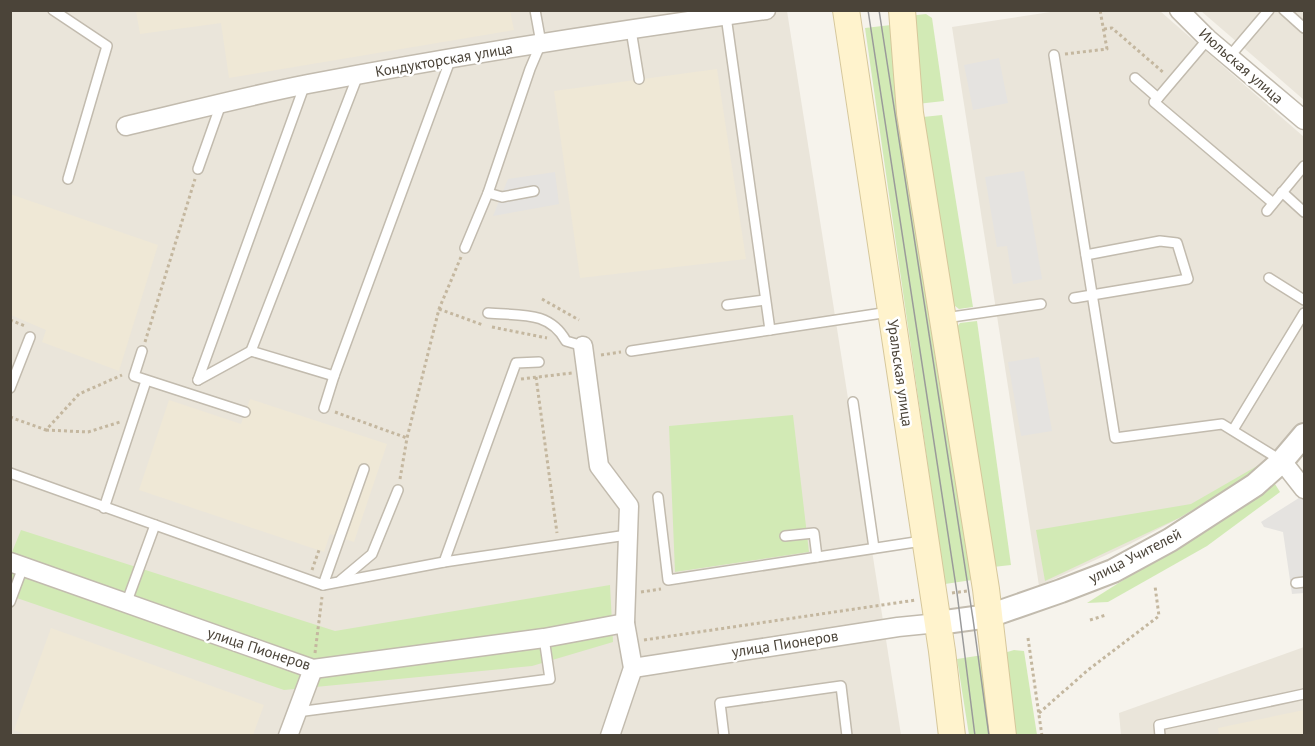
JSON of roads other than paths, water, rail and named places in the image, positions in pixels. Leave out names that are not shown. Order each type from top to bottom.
[{"type":"main road","name":"Уральская улица","points":[[846,10],[938,623],[952,735]]},
{"type":"main road","points":[[902,10],[910,113],[986,589],[1003,735]]},
{"type":"street","name":"Кондукторская улица","points":[[126,126],[306,84],[541,43],[766,10]]},
{"type":"street","name":"Июльская улица","points":[[1179,10],[1208,39],[1305,120]]},
{"type":"street","points":[[574,344],[586,371],[599,466],[629,506],[625,623],[633,668],[610,735]]},
{"type":"street","name":"улица Учителей","points":[[938,623],[989,616],[1113,571],[1223,507],[1255,485],[1282,462],[1305,435]]},
{"type":"street","points":[[1282,462],[1305,489]]},
{"type":"street","name":"улица Пионеров","points":[[17,564],[313,669],[544,638],[625,623]]},
{"type":"street","name":"улица Пионеров","points":[[633,668],[898,627],[938,623]]},
{"type":"street","points":[[288,735],[313,669]]},
{"type":"lane","points":[[53,10],[107,46],[68,179]]},
{"type":"lane","points":[[465,248],[488,193],[541,43],[535,10]]},
{"type":"lane","points":[[1229,57],[1269,10]]},
{"type":"lane","points":[[1284,10],[1305,28]]},
{"type":"lane","points":[[726,16],[770,330]]},
{"type":"lane","points":[[631,30],[639,79]]},
{"type":"lane","points":[[1208,39],[1154,102],[1270,207],[1305,166]]},
{"type":"lane","points":[[1054,55],[1115,438],[1222,424],[1282,462]]},
{"type":"lane","points":[[324,408],[451,58]]},
{"type":"lane","points":[[306,84],[198,380],[251,351],[358,75]]},
{"type":"lane","points":[[1135,78],[1158,98]]},
{"type":"lane","points":[[198,169],[221,104]]},
{"type":"lane","points":[[488,193],[502,196],[534,191]]},
{"type":"lane","points":[[1282,192],[1305,212]]},
{"type":"lane","points":[[1074,298],[1188,279],[1177,243],[1160,242],[1086,255]]},
{"type":"lane","points":[[1269,278],[1304,297]]},
{"type":"lane","points":[[727,305],[765,300]]},
{"type":"lane","points":[[942,318],[1041,304]]},
{"type":"lane","points":[[631,351],[892,312]]},
{"type":"lane","points":[[488,313],[544,318],[574,344]]},
{"type":"lane","points":[[1233,430],[1305,313]]},
{"type":"lane","points":[[10,388],[30,337]]},
{"type":"lane","points":[[142,351],[134,376],[245,412]]},
{"type":"lane","points":[[251,351],[334,376]]},
{"type":"lane","points":[[444,562],[516,363],[538,362]]},
{"type":"lane","points":[[104,508],[146,381]]},
{"type":"lane","points":[[853,402],[874,548]]},
{"type":"lane","points":[[323,585],[364,469]]},
{"type":"lane","points":[[10,473],[323,585],[444,562],[627,535]]},
{"type":"lane","points":[[339,582],[372,554],[398,490]]},
{"type":"lane","points":[[658,497],[668,580],[925,540]]},
{"type":"lane","points":[[126,604],[155,525]]},
{"type":"lane","points":[[785,536],[814,533],[817,557]]},
{"type":"lane","points":[[10,602],[17,564]]},
{"type":"lane","points":[[297,712],[550,680],[544,638]]},
{"type":"lane","points":[[724,735],[720,703],[841,686],[847,735]]},
{"type":"lane","points":[[1160,735],[1159,725],[1305,694]]},
{"type":"tram line","points":[[868,10],[957,593],[975,736]]},
{"type":"tram line","points":[[879,10],[989,736]]}]
